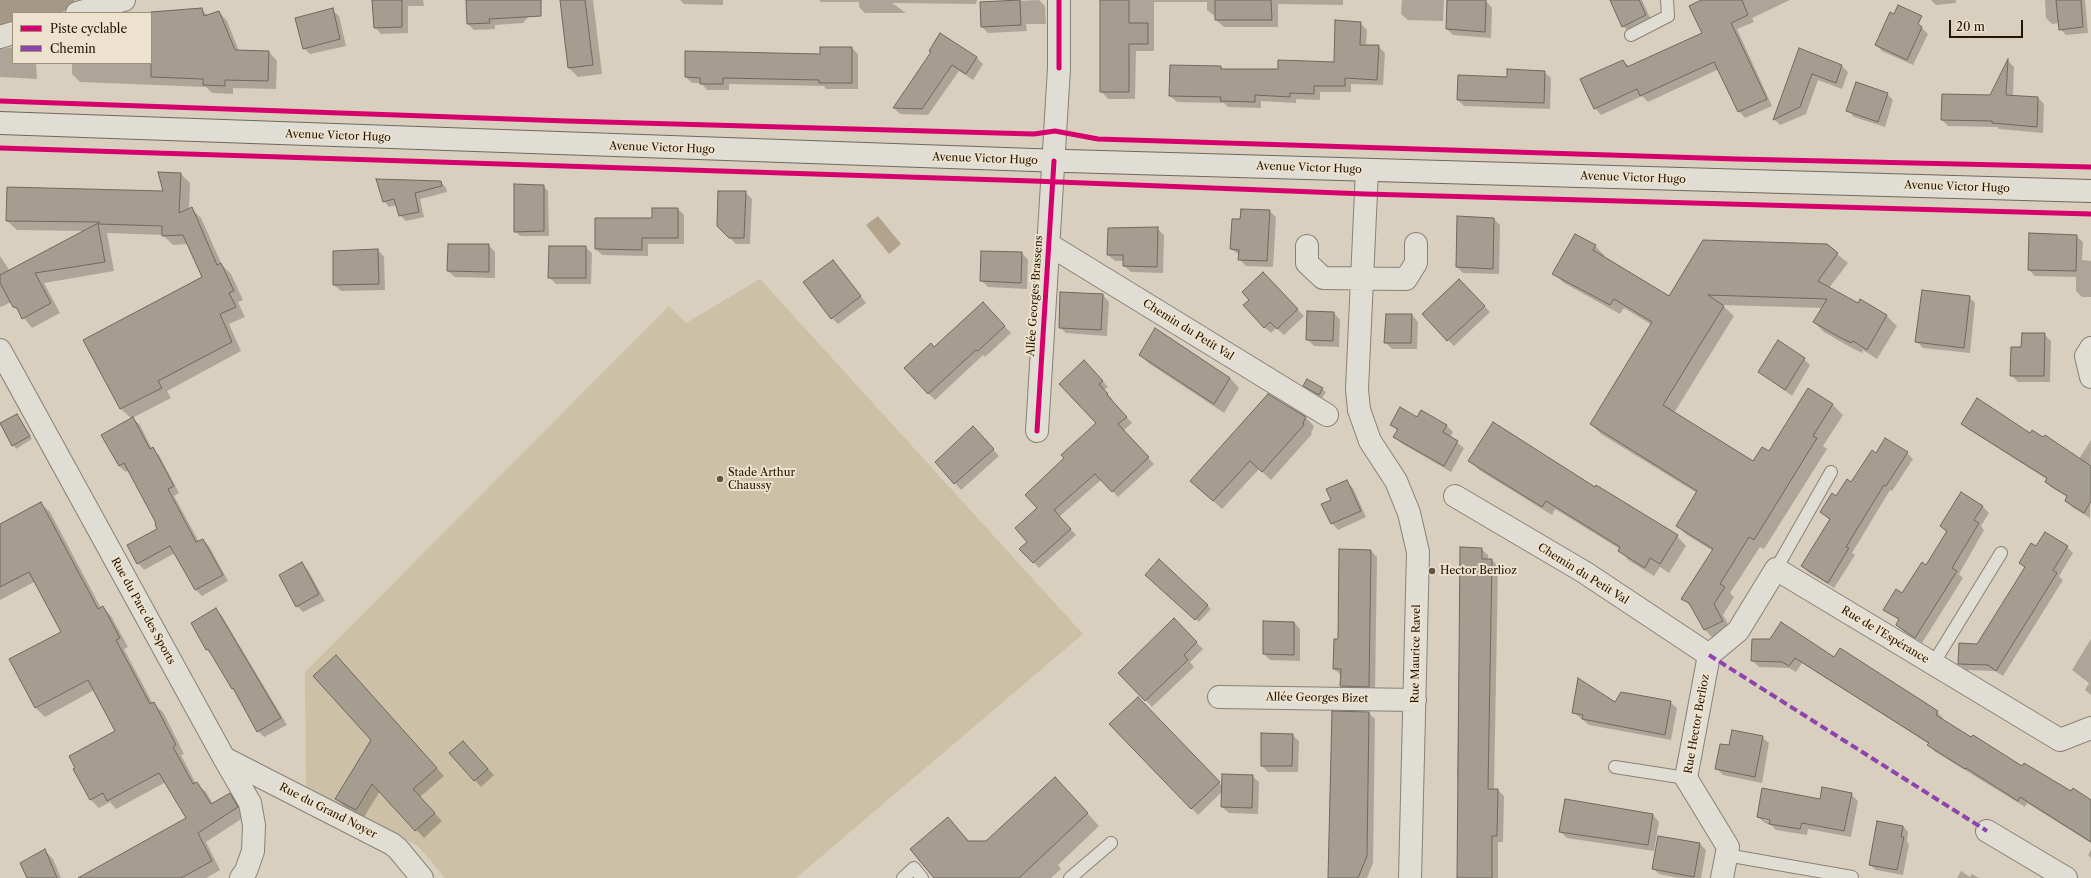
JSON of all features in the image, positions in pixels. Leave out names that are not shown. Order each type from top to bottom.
[{"type":"street","points":[[81,12],[124,0]]},
{"type":"street","name":"Allée Georges Brassens","points":[[1037,431],[1059,68],[1059,0]]},
{"type":"street","points":[[0,37],[12,33]]},
{"type":"street","name":"Avenue Victor Hugo","points":[[0,122],[569,145],[1054,161],[2091,191]]},
{"type":"street","name":"Rue Maurice Ravel","points":[[1367,170],[1357,389],[1359,410],[1370,441],[1396,481],[1409,513],[1418,552],[1410,878]]},
{"type":"street","name":"Chemin du Petit Val","points":[[1048,244],[1327,415]]},
{"type":"street","points":[[1307,246],[1307,263],[1323,278],[1406,279],[1416,263],[1416,244]]},
{"type":"street","points":[[2091,348],[2086,356],[2091,377]]},
{"type":"street","name":"Rue du Parc des Sports","points":[[0,350],[250,803],[254,825],[253,850],[246,871],[241,878]]},
{"type":"street","name":"Chemin du Petit Val","points":[[1455,496],[1584,572],[1709,654]]},
{"type":"street","points":[[1709,654],[1738,631],[1776,569]]},
{"type":"street","name":"Rue de l'Espérance","points":[[1776,569],[2060,740],[2091,728]]},
{"type":"street","name":"Rue Hector Berlioz","points":[[1709,654],[1686,778],[1728,846],[1722,878]]},
{"type":"street","name":"Allée Georges Bizet","points":[[1218,697],[1415,700]]},
{"type":"street","name":"Rue du Grand Noyer","points":[[224,758],[392,844],[398,848],[422,878]]},
{"type":"street","points":[[1987,831],[2066,878]]},
{"type":"lane","points":[[1631,35],[1668,16],[1667,0]]},
{"type":"lane","points":[[1776,569],[1831,472]]},
{"type":"lane","points":[[1933,664],[2001,553]]},
{"type":"lane","points":[[1615,767],[1686,778]]},
{"type":"lane","points":[[1070,878],[1111,843]]},
{"type":"lane","points":[[1726,855],[1852,877]]},
{"type":"lane","points":[[903,878],[914,868],[922,878]]},
{"type":"shaded area","points":[[0,0],[107,0],[67,12],[12,12],[12,28],[0,32]]},
{"type":"shaded area","points":[[878,216],[901,244],[889,254],[866,225]]},
{"type":"shaded area","name":"Stade Arthur Chaussy","points":[[760,279],[1083,634],[796,878],[445,878],[418,846],[306,788],[305,672],[669,306],[686,323]]},
{"type":"building","points":[[372,0],[402,0],[402,27],[374,28]]},
{"type":"building","points":[[466,0],[541,0],[541,16],[489,19],[490,23],[467,24]]},
{"type":"building","points":[[560,0],[585,0],[593,65],[568,68]]},
{"type":"building","points":[[1020,0],[1021,25],[981,27],[980,2]]},
{"type":"building","points":[[1100,0],[1129,0],[1129,23],[1148,23],[1148,44],[1129,44],[1129,92],[1100,92]]},
{"type":"building","points":[[1215,0],[1271,0],[1272,20],[1215,20]]},
{"type":"building","points":[[1447,0],[1486,0],[1485,32],[1446,29]]},
{"type":"building","points":[[1610,0],[1639,0],[1646,15],[1622,27]]},
{"type":"building","points":[[1701,0],[1742,0],[1748,15],[1731,23],[1767,99],[1738,112],[1714,62],[1640,96],[1637,89],[1594,109],[1580,79],[1623,60],[1627,67],[1702,33],[1689,6]]},
{"type":"building","points":[[2056,0],[2081,0],[2083,27],[2059,30]]},
{"type":"building","points":[[1898,5],[1922,16],[1918,24],[1922,27],[1907,60],[1875,45],[1890,12],[1894,14]]},
{"type":"building","points":[[202,8],[204,16],[219,11],[235,50],[269,51],[268,81],[225,80],[225,86],[203,85],[203,79],[151,77],[151,12]]},
{"type":"building","points":[[333,8],[340,39],[303,49],[295,18]]},
{"type":"building","points":[[1335,20],[1361,22],[1360,45],[1379,45],[1377,80],[1345,78],[1345,86],[1314,86],[1314,94],[1290,93],[1290,97],[1255,95],[1255,102],[1220,101],[1221,97],[1169,96],[1170,65],[1221,66],[1221,69],[1278,69],[1278,60],[1334,62]]},
{"type":"building","points":[[940,33],[977,57],[966,74],[952,65],[922,109],[893,108],[931,52],[929,51]]},
{"type":"building","points":[[820,47],[852,47],[852,83],[819,83],[819,80],[723,78],[723,84],[700,84],[700,78],[685,77],[685,51],[820,54]]},
{"type":"building","points":[[1799,48],[1842,65],[1836,83],[1812,74],[1800,107],[1773,120]]},
{"type":"building","points":[[2008,59],[2006,95],[2038,97],[2037,127],[1992,123],[1992,121],[1941,120],[1942,94],[1990,95]]},
{"type":"building","points":[[1507,69],[1545,71],[1544,103],[1457,100],[1458,75],[1507,77]]},
{"type":"building","points":[[1856,82],[1888,93],[1878,122],[1846,111]]},
{"type":"building","points":[[158,172],[181,173],[179,213],[192,207],[217,265],[221,263],[234,291],[229,293],[236,307],[220,314],[232,342],[158,381],[162,388],[120,409],[83,340],[202,277],[183,235],[162,236],[162,226],[98,224],[105,262],[35,273],[51,303],[22,319],[17,308],[13,307],[0,283],[0,275],[100,222],[6,221],[7,187],[163,191]]},
{"type":"building","points":[[376,179],[441,181],[442,186],[415,193],[419,212],[399,216],[394,199],[383,202]]},
{"type":"building","points":[[514,184],[544,185],[544,231],[514,232]]},
{"type":"building","points":[[718,191],[746,191],[744,238],[729,238],[717,226]]},
{"type":"building","points":[[652,208],[678,208],[678,238],[642,238],[642,250],[595,249],[595,218],[652,218]]},
{"type":"building","points":[[1241,209],[1270,210],[1267,261],[1238,260],[1239,250],[1230,249],[1232,219],[1240,219]]},
{"type":"building","points":[[1457,216],[1494,218],[1493,269],[1456,267]]},
{"type":"building","points":[[1158,227],[1157,267],[1123,266],[1123,255],[1107,255],[1108,228]]},
{"type":"building","points":[[2029,233],[2077,235],[2076,271],[2028,270]]},
{"type":"building","points":[[1575,234],[1596,245],[1593,250],[1669,296],[1703,240],[1827,244],[1838,253],[1818,281],[1858,303],[1860,299],[1887,315],[1867,350],[1853,341],[1851,343],[1813,322],[1827,299],[1708,295],[1724,306],[1663,405],[1753,461],[1762,447],[1769,451],[1808,388],[1833,404],[1813,436],[1817,438],[1754,540],[1749,537],[1720,584],[1725,587],[1714,604],[1723,621],[1704,630],[1689,603],[1681,599],[1713,549],[1676,526],[1697,491],[1590,424],[1652,322],[1614,299],[1610,305],[1552,274]]},
{"type":"building","points":[[448,244],[489,244],[489,272],[447,271]]},
{"type":"building","points":[[549,246],[586,246],[586,278],[548,278]]},
{"type":"building","points":[[378,249],[379,284],[333,285],[333,251]]},
{"type":"building","points":[[981,251],[1022,252],[1021,283],[980,281]]},
{"type":"building","points":[[833,260],[861,296],[831,319],[803,282]]},
{"type":"building","points":[[1263,272],[1298,309],[1277,329],[1270,322],[1264,328],[1243,305],[1249,300],[1242,292]]},
{"type":"building","points":[[1459,279],[1485,306],[1447,341],[1422,314]]},
{"type":"building","points":[[1922,290],[1970,296],[1964,348],[1915,342]]},
{"type":"building","points":[[1060,292],[1103,294],[1101,330],[1059,328]]},
{"type":"building","points":[[983,302],[1005,326],[978,351],[976,350],[928,394],[904,368],[931,343],[934,347]]},
{"type":"building","points":[[1307,311],[1334,312],[1333,341],[1306,340]]},
{"type":"building","points":[[1386,314],[1412,314],[1411,343],[1384,343]]},
{"type":"building","points":[[1155,328],[1230,378],[1214,404],[1139,355]]},
{"type":"building","points":[[2022,333],[2045,333],[2044,376],[2010,376],[2011,347],[2021,347]]},
{"type":"building","points":[[1778,340],[1805,358],[1785,390],[1758,372]]},
{"type":"building","points":[[1084,360],[1103,381],[1099,384],[1108,394],[1107,395],[1127,417],[1118,424],[1149,457],[1112,492],[1095,474],[1054,510],[1071,529],[1033,563],[1019,549],[1027,542],[1015,528],[1037,508],[1025,495],[1064,458],[1061,455],[1096,423],[1059,384]]},
{"type":"building","points":[[1307,379],[1323,388],[1319,395],[1303,386]]},
{"type":"building","points":[[1268,394],[1306,417],[1303,423],[1304,425],[1262,472],[1250,461],[1213,501],[1190,481]]},
{"type":"building","points":[[1977,398],[2030,433],[2032,430],[2043,437],[2045,435],[2091,466],[2091,501],[2084,513],[2065,501],[2067,496],[2045,482],[2047,478],[1961,424]]},
{"type":"building","points":[[1400,407],[1417,417],[1421,410],[1447,425],[1443,432],[1458,441],[1444,466],[1393,437],[1398,429],[1390,425]]},
{"type":"building","points":[[17,414],[30,436],[12,446],[0,423]]},
{"type":"building","points":[[133,417],[150,449],[153,447],[174,486],[168,489],[196,542],[203,539],[223,575],[195,590],[170,546],[137,564],[127,545],[157,529],[156,523],[124,463],[119,466],[101,435]]},
{"type":"building","points":[[1493,422],[1595,487],[1596,485],[1678,535],[1660,564],[1650,558],[1645,568],[1618,551],[1620,547],[1546,501],[1542,507],[1468,461]]},
{"type":"building","points":[[973,426],[994,449],[954,484],[935,462]]},
{"type":"building","points":[[1885,438],[1908,452],[1886,486],[1884,485],[1846,547],[1849,548],[1828,583],[1801,566],[1830,519],[1820,512],[1832,493],[1836,496],[1847,479],[1851,482],[1872,450],[1876,453]]},
{"type":"building","points":[[1347,480],[1361,511],[1331,524],[1321,504],[1331,500],[1326,489]]},
{"type":"building","points":[[1961,492],[1983,506],[1974,520],[1979,523],[1952,568],[1957,571],[1915,638],[1896,625],[1899,619],[1883,610],[1896,589],[1902,593],[1922,562],[1926,565],[1947,531],[1940,526]]},
{"type":"building","points":[[41,502],[98,609],[103,606],[120,638],[116,640],[150,704],[154,702],[176,745],[173,747],[193,784],[197,782],[211,804],[230,793],[238,807],[198,833],[212,861],[181,878],[78,878],[186,818],[159,773],[107,801],[103,793],[90,800],[73,769],[75,768],[69,756],[115,731],[88,680],[35,708],[9,659],[61,632],[29,572],[0,587],[0,524]]},
{"type":"building","points":[[2045,532],[2068,546],[2053,570],[2057,573],[1996,671],[1988,665],[1958,664],[1959,643],[1977,644],[2025,567],[2019,563],[2031,543],[2036,546]]},
{"type":"building","points":[[1460,547],[1482,548],[1482,559],[1492,559],[1488,789],[1498,789],[1497,836],[1492,836],[1492,878],[1457,878]]},
{"type":"building","points":[[1339,549],[1371,550],[1369,687],[1340,686],[1341,669],[1333,669],[1334,639],[1338,639]]},
{"type":"building","points":[[1159,559],[1208,605],[1195,620],[1145,575]]},
{"type":"building","points":[[302,562],[319,594],[296,607],[279,575]]},
{"type":"building","points":[[216,608],[281,718],[257,732],[233,688],[232,689],[208,649],[206,650],[191,623]]},
{"type":"building","points":[[1174,618],[1197,642],[1184,655],[1188,660],[1145,701],[1118,673]]},
{"type":"building","points":[[1263,621],[1294,622],[1294,655],[1263,654]]},
{"type":"building","points":[[1781,622],[1834,657],[1840,648],[1938,711],[1936,715],[1971,737],[1973,735],[2022,766],[2024,763],[2071,791],[2073,788],[2091,800],[2091,842],[2020,797],[2018,801],[1966,768],[1965,769],[1927,745],[1929,743],[1795,658],[1789,666],[1782,662],[1751,661],[1752,639],[1770,639]]},
{"type":"building","points":[[336,655],[437,768],[413,789],[435,813],[415,831],[372,784],[356,810],[335,799],[371,740],[313,676]]},
{"type":"building","points":[[1578,678],[1615,702],[1621,692],[1671,701],[1665,735],[1582,719],[1583,715],[1572,713]]},
{"type":"building","points":[[1138,697],[1220,782],[1191,809],[1109,724]]},
{"type":"building","points":[[1332,711],[1369,712],[1367,856],[1358,878],[1328,878]]},
{"type":"building","points":[[1732,730],[1763,736],[1755,777],[1715,769],[1720,744],[1729,745]]},
{"type":"building","points":[[1261,733],[1293,734],[1292,766],[1261,766]]},
{"type":"building","points":[[463,741],[488,769],[474,781],[449,753]]},
{"type":"building","points":[[1222,774],[1253,775],[1252,808],[1221,807]]},
{"type":"building","points":[[1055,777],[1088,813],[1019,878],[934,878],[910,849],[948,817],[968,841],[986,841]]},
{"type":"building","points":[[1822,787],[1852,793],[1844,831],[1802,823],[1800,829],[1769,824],[1770,820],[1757,817],[1762,788],[1820,799]]},
{"type":"building","points":[[1565,799],[1653,814],[1648,845],[1559,832]]},
{"type":"building","points":[[1877,821],[1903,826],[1901,837],[1904,837],[1897,870],[1869,865]]},
{"type":"building","points":[[1658,836],[1700,843],[1694,877],[1652,869]]},
{"type":"building","points":[[45,849],[57,878],[27,878],[20,863]]},
{"type":"marked path","points":[[1709,655],[1987,831]]},
{"type":"cycle path","points":[[1059,0],[1059,68]]},
{"type":"cycle path","points":[[0,101],[567,121],[1034,134],[1055,131],[1098,139],[1737,159],[2091,167]]},
{"type":"cycle path","points":[[0,148],[1033,181],[1366,194],[2091,214]]},
{"type":"cycle path","points":[[1037,431],[1054,161]]},
{"type":"place","name":"Stade Arthur Chaussy","points":[[720,479]]},
{"type":"place","name":"Hector Berlioz","points":[[1432,571]]}]
